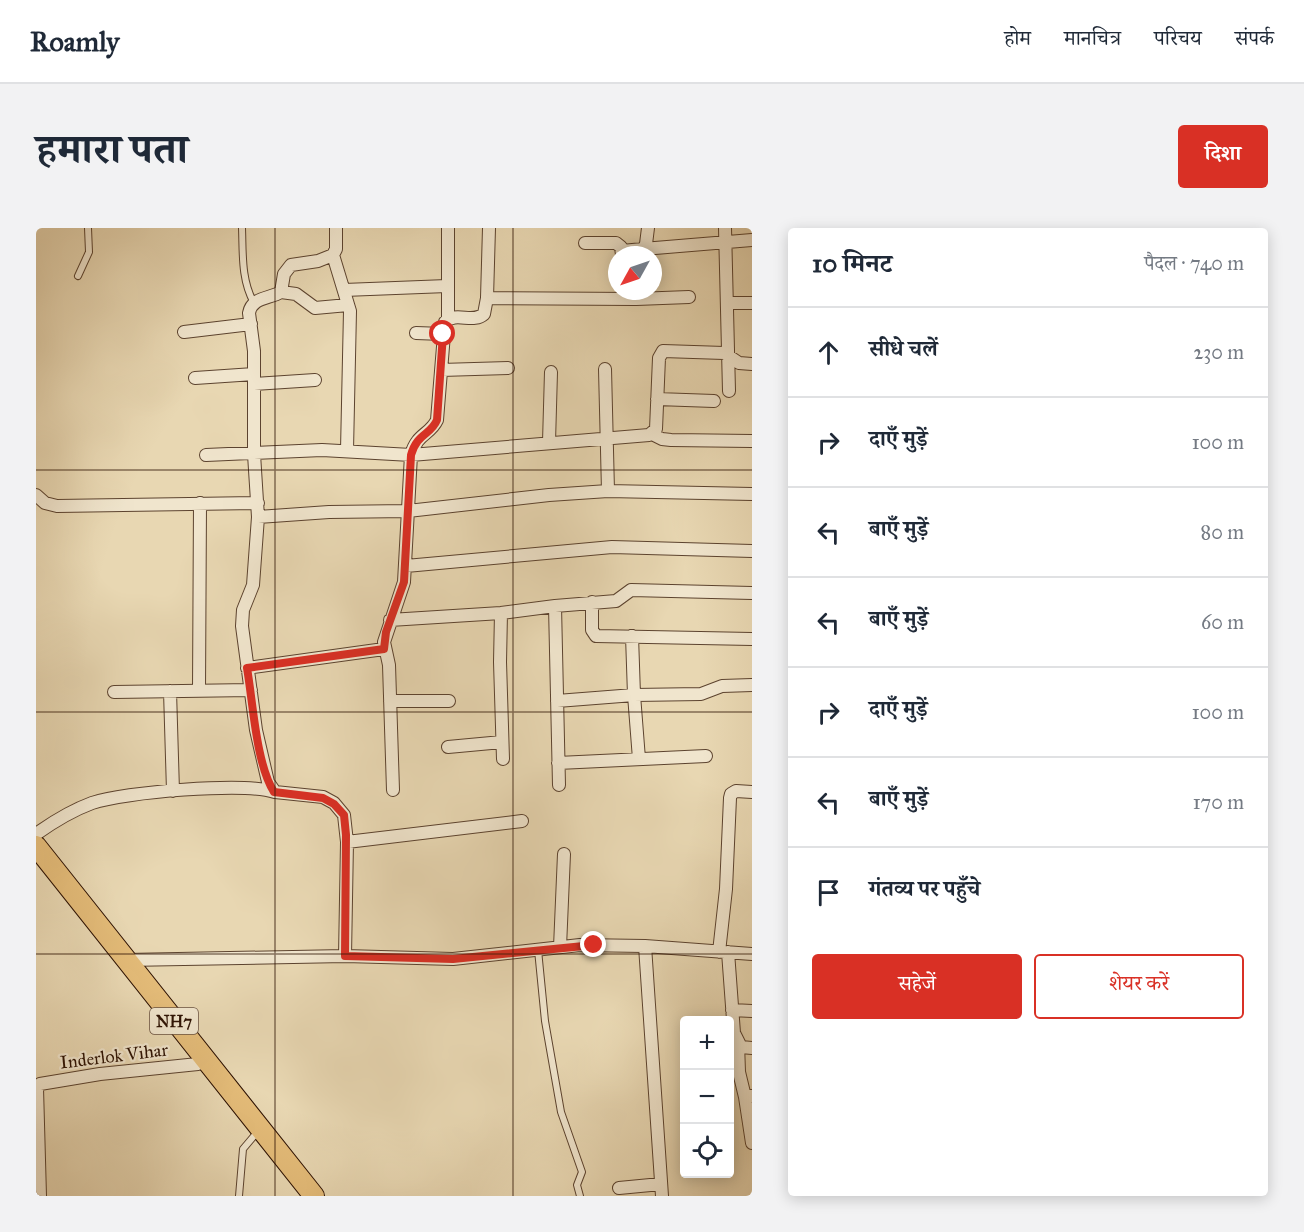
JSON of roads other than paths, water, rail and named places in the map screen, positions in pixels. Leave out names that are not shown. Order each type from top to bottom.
[{"type":"highway","name":"NH7","points":[[36,846],[93,927],[300,1196]]},
{"type":"highway","name":"NH7","points":[[36,866],[126,960],[314,1196]]},
{"type":"street","points":[[281,292],[284,274],[291,265],[318,261],[333,255],[336,249],[336,228]]},
{"type":"street","points":[[393,790],[389,665],[384,649],[386,632],[402,590],[406,566],[411,455],[418,438],[435,424],[443,334],[445,322],[448,319],[448,228]]},
{"type":"street","points":[[448,319],[481,317],[484,314],[487,298],[489,228]]},
{"type":"street","points":[[645,246],[648,228]]},
{"type":"street","points":[[725,228],[729,391]]},
{"type":"street","points":[[662,247],[752,240]]},
{"type":"street","points":[[585,243],[616,243],[620,246]]},
{"type":"street","points":[[333,255],[348,305],[350,374],[347,450]]},
{"type":"street","points":[[344,290],[447,286]]},
{"type":"street","points":[[274,792],[268,782],[258,740],[242,617],[253,585],[258,517],[254,454],[254,351],[249,313],[254,303],[281,292],[296,294],[315,308],[348,305]]},
{"type":"street","points":[[487,298],[608,295]]},
{"type":"street","points":[[662,296],[689,297]]},
{"type":"street","points":[[728,303],[752,303]]},
{"type":"street","points":[[184,332],[250,324]]},
{"type":"street","points":[[416,333],[443,334]]},
{"type":"street","points":[[652,434],[656,429],[659,358],[663,351],[728,354],[739,363],[752,364]]},
{"type":"street","points":[[441,370],[508,368]]},
{"type":"street","points":[[605,369],[608,491]]},
{"type":"street","points":[[549,442],[551,372]]},
{"type":"street","points":[[195,378],[315,380]]},
{"type":"street","points":[[657,399],[714,401]]},
{"type":"street","points":[[206,455],[347,450],[411,455],[652,434],[671,440],[752,441]]},
{"type":"street","points":[[258,517],[329,512],[408,511],[538,496],[608,491],[752,494]]},
{"type":"street","points":[[36,495],[45,503],[57,506],[258,503]]},
{"type":"street","points":[[199,691],[200,503]]},
{"type":"street","points":[[406,566],[612,547],[752,551]]},
{"type":"street","points":[[390,620],[501,614],[555,606],[616,601],[631,590],[752,593]]},
{"type":"street","points":[[592,602],[594,635],[752,639]]},
{"type":"street","points":[[555,606],[559,785]]},
{"type":"street","points":[[501,614],[502,759]]},
{"type":"street","points":[[632,636],[639,759]]},
{"type":"street","points":[[247,668],[384,649]]},
{"type":"street","points":[[557,701],[634,695],[701,694],[722,687],[752,686]]},
{"type":"street","points":[[114,692],[251,690]]},
{"type":"street","points":[[170,692],[173,791]]},
{"type":"street","points":[[390,701],[450,701]]},
{"type":"street","points":[[448,747],[502,742]]},
{"type":"street","points":[[558,763],[706,756]]},
{"type":"street","points":[[36,834],[50,824],[107,798],[245,787],[323,798],[334,804],[344,815],[346,842],[345,956]]},
{"type":"street","points":[[752,792],[736,791],[731,794],[730,798],[723,952],[734,1033],[738,1043],[739,1072],[748,1097],[752,1143]]},
{"type":"street","points":[[346,842],[522,821]]},
{"type":"street","points":[[560,947],[564,854]]},
{"type":"street","points":[[126,960],[345,956],[453,959],[580,945],[645,946],[752,954]]},
{"type":"street","points":[[619,1188],[662,1190],[645,946]]},
{"type":"street","points":[[732,1010],[752,1011]]},
{"type":"street","points":[[738,1043],[744,1049],[752,1048]]},
{"type":"street","name":"Inderlok Vihar","points":[[40,1196],[37,1088],[40,1084],[100,1074],[198,1064]]},
{"type":"lane","points":[[78,276],[89,252],[88,228]]},
{"type":"lane","points":[[242,228],[244,272],[248,292],[254,303]]},
{"type":"lane","points":[[538,950],[544,1021],[561,1112],[582,1172],[577,1185],[580,1196]]},
{"type":"lane","points":[[239,1196],[243,1149],[254,1136]]}]
